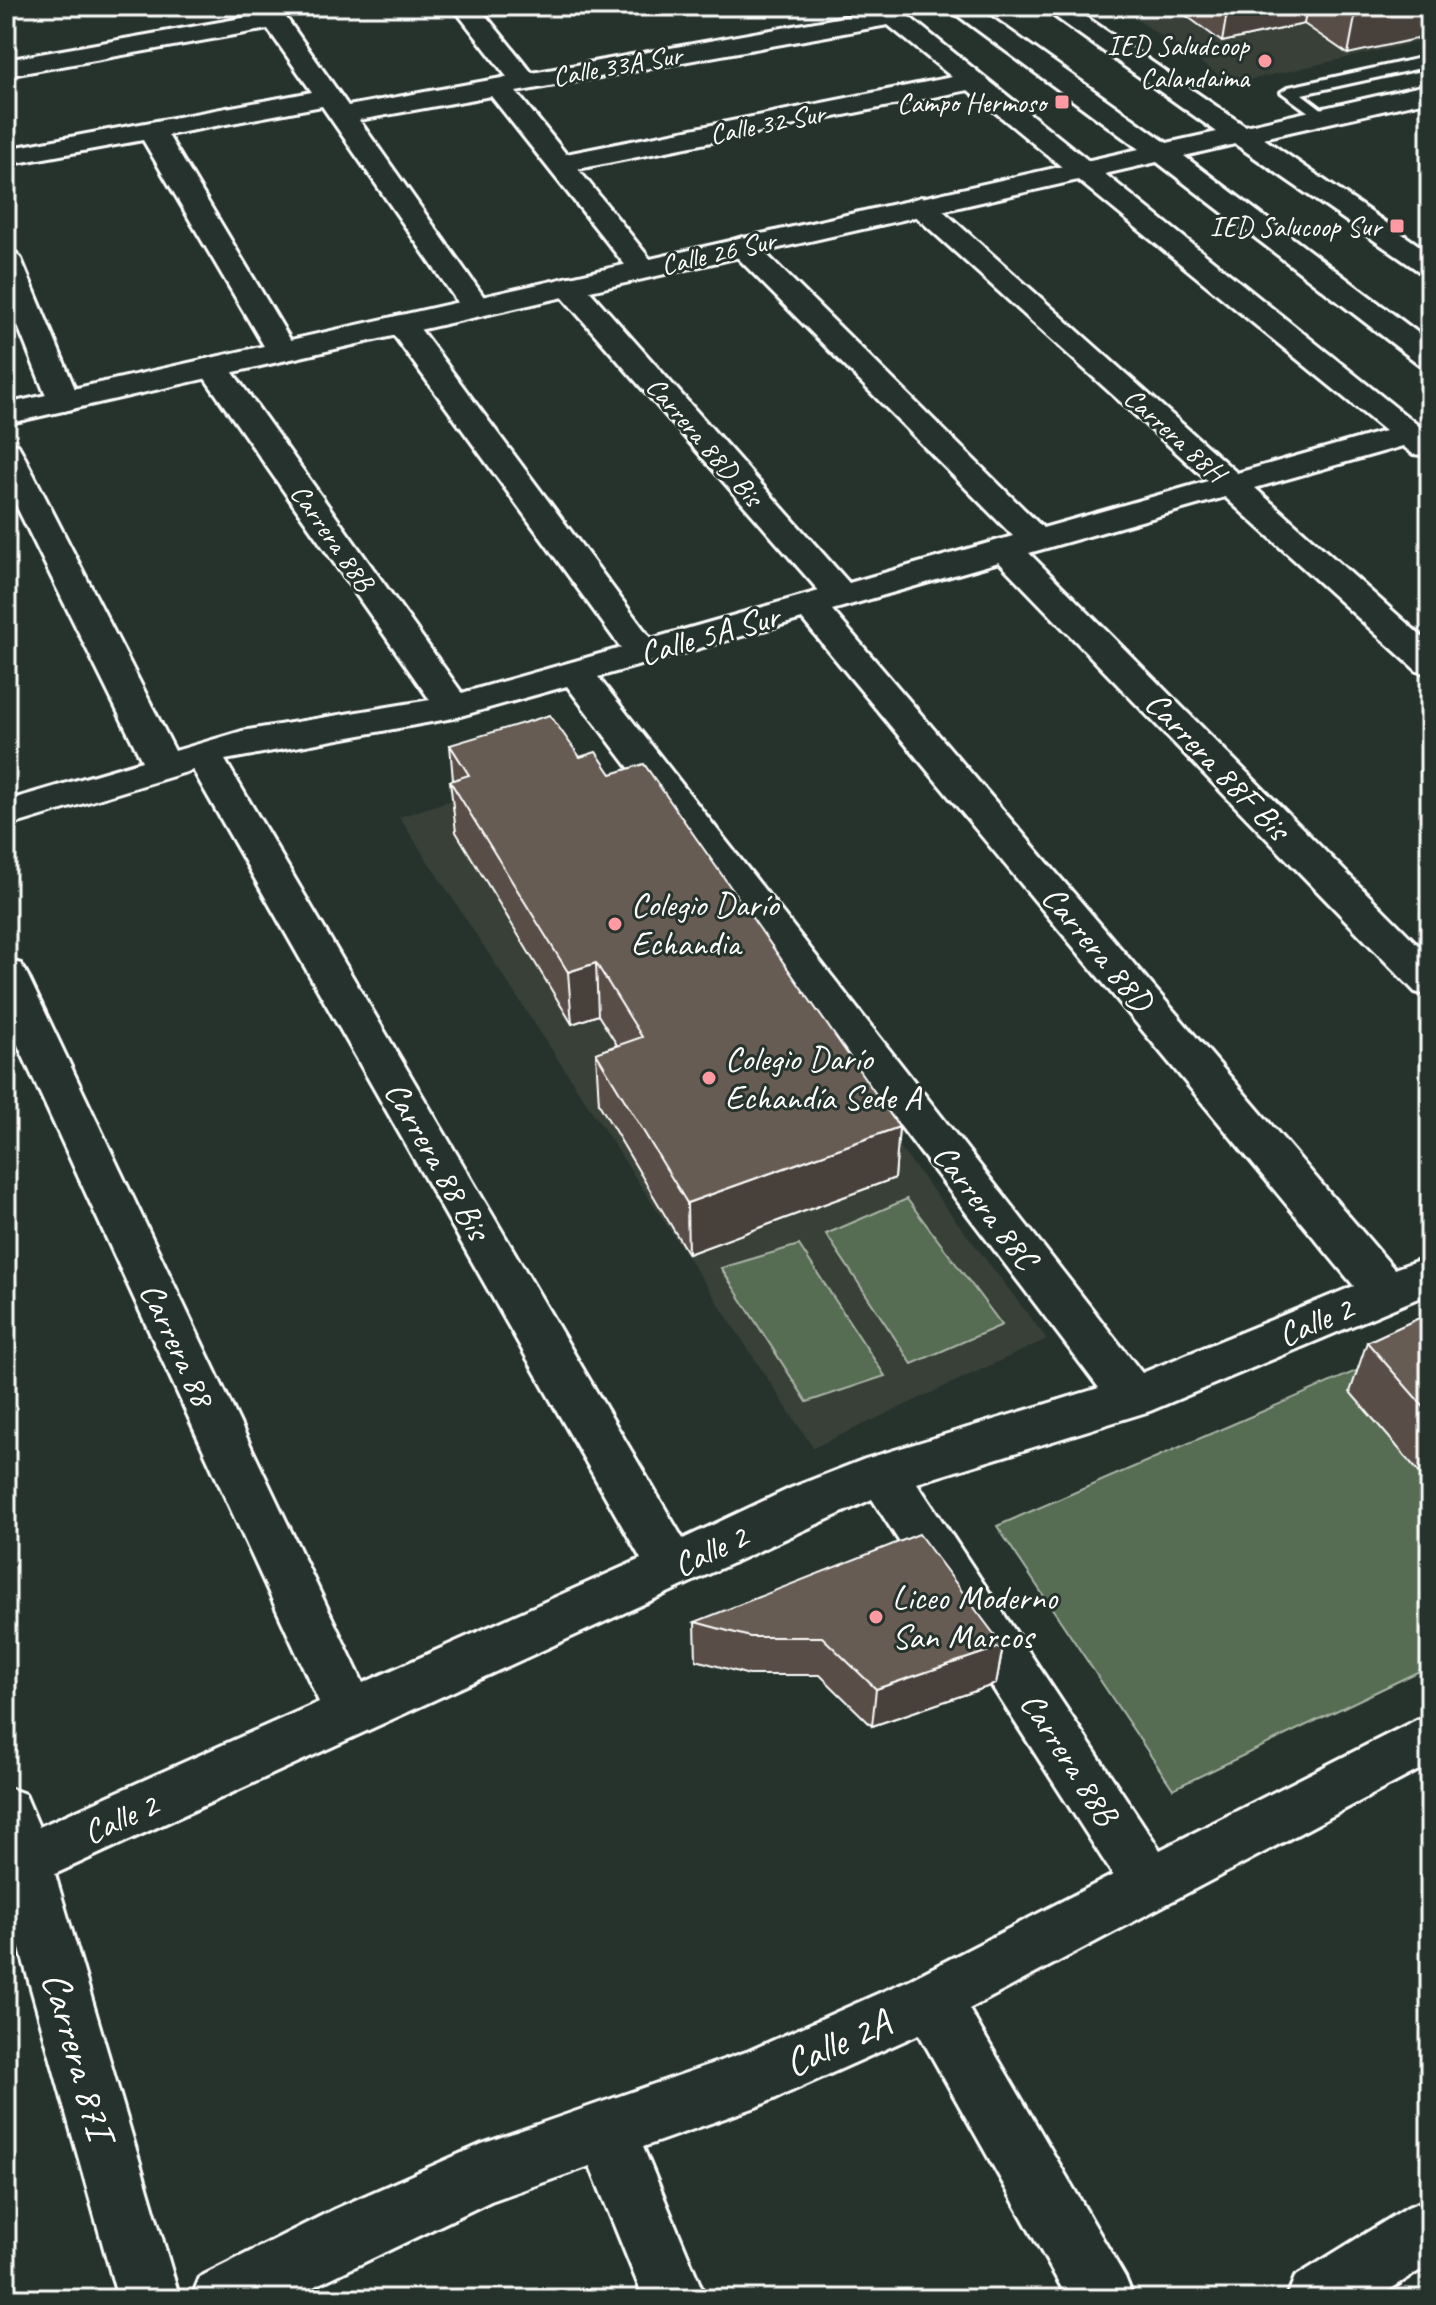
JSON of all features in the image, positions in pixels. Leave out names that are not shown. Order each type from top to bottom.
[{"type":"street","points":[[958,6],[1160,151],[1430,357]]},
{"type":"street","points":[[1053,6],[1430,266]]},
{"type":"street","points":[[476,9],[512,84],[560,164],[643,269]]},
{"type":"street","points":[[6,68],[269,10],[476,307]]},
{"type":"street","name":"Calle 33A Sur","points":[[6,157],[151,130],[512,84],[893,16],[974,81]]},
{"type":"street","points":[[974,81],[1419,442]]},
{"type":"street","name":"Calle 32 Sur","points":[[560,164],[974,81]]},
{"type":"street","name":"Calle 26 Sur","points":[[6,414],[1430,92]]},
{"type":"street","points":[[151,130],[282,351]]},
{"type":"street","name":"Carrera 88H","points":[[921,206],[1430,663]]},
{"type":"street","name":"Carrera 88F Bis","points":[[742,246],[1430,982]]},
{"type":"street","points":[[6,259],[64,401]]},
{"type":"street","name":"Carrera 88D Bis","points":[[569,286],[826,600]]},
{"type":"street","points":[[401,324],[643,653]]},
{"type":"street","name":"Carrera 88B","points":[[213,367],[453,707]]},
{"type":"street","name":"Calle 5A Sur","points":[[6,814],[242,743],[377,723],[453,707],[1232,484],[1419,442]]},
{"type":"street","name":"Carrera 88 Bis","points":[[6,452],[182,759],[673,1568]]},
{"type":"street","name":"Carrera 88D","points":[[826,600],[1386,1292]]},
{"type":"street","name":"Carrera 88C","points":[[575,672],[1133,1397]]},
{"type":"street","name":"Carrera 88","points":[[6,974],[351,1714]]},
{"type":"street","name":"Calle 2","points":[[12,1847],[351,1714],[809,1503],[882,1473],[1133,1397],[1430,1274]]},
{"type":"street","name":"Carrera 88B","points":[[882,1473],[938,1554],[1150,1884]]},
{"type":"street","name":"Calle 2A","points":[[222,2299],[357,2231],[482,2174],[756,2078],[931,1999],[1430,1737]]},
{"type":"street","name":"Carrera 87I","points":[[12,1847],[149,2299]]},
{"type":"street","points":[[931,1999],[1103,2299]]},
{"type":"street","points":[[606,2130],[675,2299]]},
{"type":"street","points":[[1317,2299],[1430,2229]]},
{"type":"lane","points":[[1321,116],[1289,92],[1430,61]]},
{"type":"shaded area","name":"IED Saludcoop Calandaima","points":[[1117,6],[1430,6],[1430,39],[1232,84]]},
{"type":"shaded area","name":"Colegio Darío Echandía Sede A","points":[[554,767],[645,816],[1047,1339],[813,1448],[399,817]]},
{"type":"green space","points":[[907,1199],[1002,1325],[912,1364],[826,1234]]},
{"type":"green space","points":[[799,1245],[885,1376],[807,1402],[721,1268]]},
{"type":"green space","points":[[1430,1339],[1430,1666],[1173,1789],[997,1526]]},
{"type":"building","points":[[1338,6],[1406,6],[1355,17]]},
{"type":"building","name":"Colegio Darío Echandia","points":[[550,715],[580,757],[596,752],[611,774],[644,764],[899,1127],[687,1203],[596,1053],[642,1037],[596,963],[568,972],[450,781],[469,775],[450,745]]},
{"type":"building","points":[[1430,1313],[1430,1414],[1367,1342]]},
{"type":"building","points":[[919,1534],[1003,1646],[876,1689],[822,1637],[750,1637],[695,1622]]},
{"type":"place","name":"IED Saludcoop Calandaima","points":[[1265,61]]},
{"type":"place","name":"Campo Hermoso","points":[[1062,102]]},
{"type":"place","name":"IED Salucoop Sur","points":[[1397,226]]},
{"type":"place","name":"Colegio Darío Echandia","points":[[615,924]]},
{"type":"place","name":"Colegio Darío Echandía Sede A","points":[[709,1078]]},
{"type":"place","name":"Liceo Moderno San Marcos","points":[[876,1617]]}]
